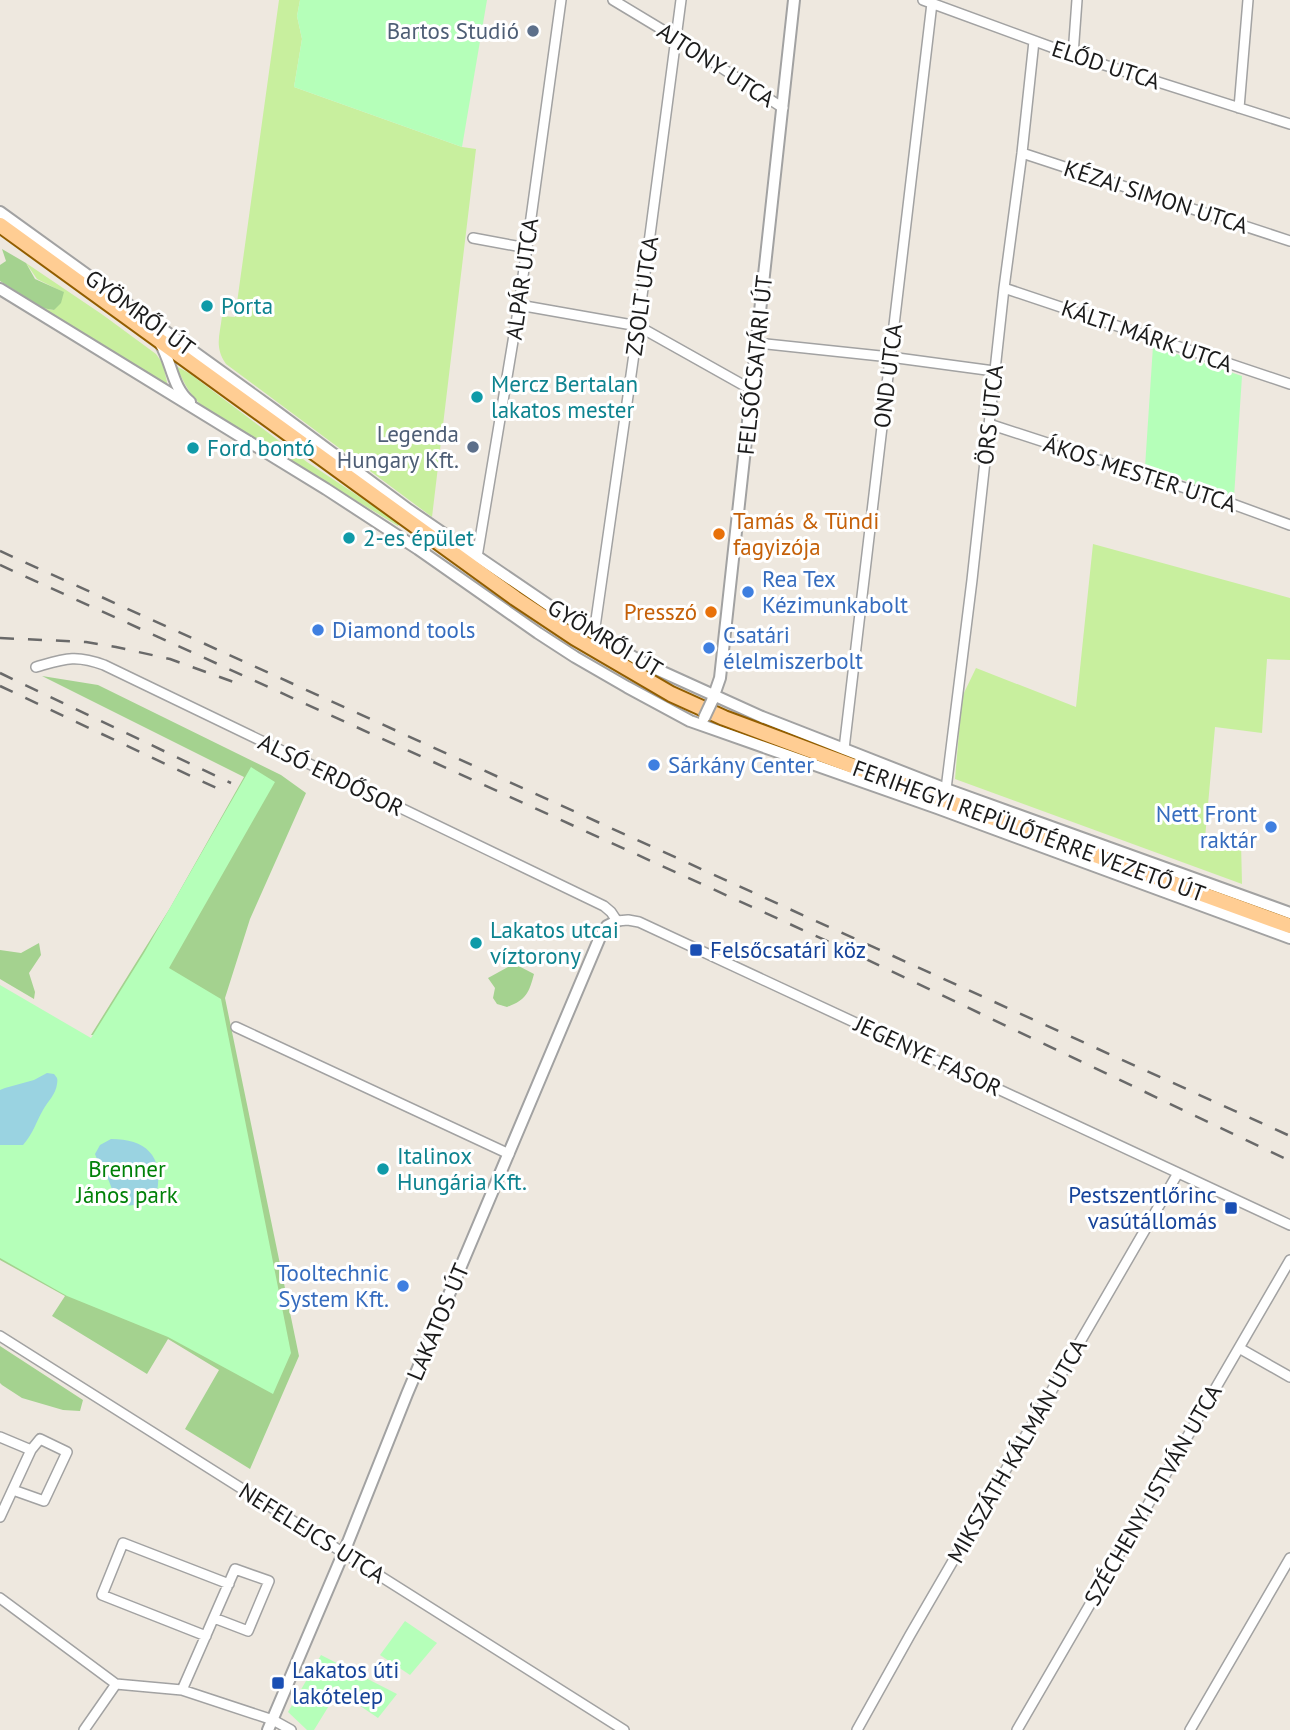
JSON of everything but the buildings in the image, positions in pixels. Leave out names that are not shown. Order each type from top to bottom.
[{"type":"main road","name":"FERIHEGYI REPÜLŐTÉRRE VEZETŐ ÚT","points":[[0,225],[526,605],[575,638],[671,694],[724,718],[850,766],[1290,926]]},
{"type":"street","name":"ALPÁR UTCA","points":[[477,557],[519,305],[561,0]]},
{"type":"street","name":"AJTONY UTCA","points":[[613,0],[783,107]]},
{"type":"street","name":"ZSOLT UTCA","points":[[594,634],[681,0]]},
{"type":"street","name":"FELSŐCSATÁRI ÚT","points":[[703,722],[720,678],[794,0]]},
{"type":"street","points":[[1073,55],[1077,0]]},
{"type":"street","points":[[1239,108],[1248,0]]},
{"type":"street","name":"ELŐD UTCA","points":[[928,2],[952,5],[1073,55],[1290,124]]},
{"type":"street","name":"OND UTCA","points":[[844,750],[928,2]]},
{"type":"street","name":"ÖRS UTCA","points":[[946,789],[1034,41]]},
{"type":"street","name":"KÉZAI SIMON UTCA","points":[[1022,153],[1290,241]]},
{"type":"street","name":"GYÖMRŐI ÚT","points":[[0,212],[409,510],[560,613],[645,664],[713,698],[844,750],[1290,913]]},
{"type":"street","points":[[472,238],[527,248]]},
{"type":"street","name":"KÁLTI MÁRK UTCA","points":[[1004,288],[1290,384]]},
{"type":"street","name":"GYÖMRŐI ÚT","points":[[0,289],[305,476],[418,549],[538,633],[627,687],[703,722],[1290,938]]},
{"type":"street","points":[[519,305],[638,326],[752,390]]},
{"type":"street","name":"GYÖMRŐI ÚT","points":[[157,337],[168,355],[175,382],[183,396],[209,417]]},
{"type":"street","points":[[757,343],[994,371]]},
{"type":"street","name":"ÁKOS MESTER UTCA","points":[[989,424],[1290,524]]},
{"type":"street","name":"ALSÓ ERDŐSOR","points":[[36,667],[64,658],[104,665],[604,906],[617,921]]},
{"type":"street","name":"LAKATOS ÚT","points":[[271,1725],[600,937],[607,926],[617,921]]},
{"type":"street","name":"JEGENYE FASOR","points":[[617,921],[639,922],[1290,1225]]},
{"type":"street","points":[[236,1027],[509,1154]]},
{"type":"street","name":"MIKSZÁTH KÁLMÁN UTCA","points":[[857,1730],[1178,1173]]},
{"type":"street","name":"SZÉCHENYI ISTVÁN UTCA","points":[[1017,1730],[1290,1260]]},
{"type":"street","name":"NEFELEJCS UTCA","points":[[0,1336],[624,1730]]},
{"type":"street","points":[[1238,1348],[1290,1377]]},
{"type":"street","points":[[0,1437],[31,1450]]},
{"type":"street","points":[[0,1517],[3,1502],[13,1490],[31,1450],[40,1439],[67,1452],[44,1501],[13,1490]]},
{"type":"street","points":[[206,1636],[102,1595],[123,1543],[229,1584]]},
{"type":"street","points":[[1190,1730],[1290,1558]]},
{"type":"street","points":[[182,1690],[235,1569],[269,1581],[248,1631],[214,1618]]},
{"type":"street","points":[[0,1598],[116,1684],[182,1690],[271,1725],[291,1730]]},
{"type":"street","points":[[84,1730],[116,1684]]},
{"type":"green space","points":[[279,0],[300,0],[297,16],[302,39],[294,87],[462,147],[476,149],[432,517],[226,364],[220,352],[222,316],[235,317]]},
{"type":"green space","points":[[300,0],[487,0],[462,147],[294,87],[302,39],[297,16]]},
{"type":"green space","points":[[2,249],[26,263],[35,279],[64,292],[61,303],[54,310],[42,308],[0,281],[0,265],[6,261]]},
{"type":"green space","points":[[26,263],[156,354],[163,364],[168,387],[42,308],[54,310],[63,292],[37,279]]},
{"type":"green space","points":[[1153,346],[1242,376],[1234,497],[1145,467]]},
{"type":"green space","points":[[176,366],[307,462],[399,523],[398,526],[207,410],[192,395]]},
{"type":"green space","points":[[1093,544],[1290,598],[1290,660],[1267,659],[1262,733],[1215,727],[1205,838],[1241,842],[1242,884],[955,779],[962,697],[976,668],[1076,707]]},
{"type":"green space","name":"Brenner János park","points":[[42,676],[98,685],[281,775],[306,793],[250,919],[225,998],[299,1356],[250,1469],[185,1429],[219,1370],[168,1339],[147,1374],[52,1316],[65,1296],[0,1260],[0,1214],[95,1035],[91,1035],[170,908],[244,777]]},
{"type":"green space","name":"Brenner János park","points":[[251,767],[275,782],[169,968],[221,999],[291,1353],[273,1394],[168,1337],[67,1296],[0,1258],[0,985],[91,1038],[144,953]]},
{"type":"green space","points":[[39,943],[41,955],[29,973],[35,992],[34,999],[0,979],[0,950],[21,953]]},
{"type":"green space","points":[[511,962],[534,974],[526,995],[519,1002],[507,1007],[497,1004],[493,998],[495,988],[488,978],[508,967]]},
{"type":"green space","points":[[0,1346],[83,1400],[80,1411],[63,1410],[22,1398],[2,1385]]},
{"type":"green space","points":[[405,1621],[437,1643],[410,1675],[380,1655]]},
{"type":"green space","points":[[321,1655],[397,1694],[378,1718],[338,1691],[314,1730],[307,1730],[288,1712]]},
{"type":"water","points":[[47,1073],[57,1077],[56,1088],[29,1137],[23,1145],[0,1145],[0,1090],[34,1080]]},
{"type":"water","points":[[111,1139],[134,1142],[142,1146],[154,1159],[158,1168],[157,1192],[143,1202],[127,1205],[114,1195],[95,1154],[100,1145]]},
{"type":"railway","points":[[0,551],[1290,1136]]},
{"type":"railway","points":[[0,565],[849,951],[1290,1161]]},
{"type":"railway","points":[[0,638],[86,642],[116,647],[170,659],[239,684]]},
{"type":"railway","points":[[0,673],[231,783]]},
{"type":"railway","points":[[0,686],[227,793]]},
{"type":"place","name":"Bartos Studió","points":[[533,31]]},
{"type":"place","name":"Porta","points":[[207,306]]},
{"type":"place","name":"Mercz Bertalan lakatos mester","points":[[477,397]]},
{"type":"place","name":"Legenda Hungary Kft.","points":[[473,447]]},
{"type":"place","name":"Ford bontó","points":[[193,448]]},
{"type":"place","name":"Tamás & Tündi fagyizója","points":[[719,534]]},
{"type":"place","name":"2-es épület","points":[[349,538]]},
{"type":"place","name":"Rea Tex Kézimunkabolt","points":[[748,592]]},
{"type":"place","name":"Presszó","points":[[711,612]]},
{"type":"place","name":"Diamond tools","points":[[318,630]]},
{"type":"place","name":"Csatári élelmiszerbolt","points":[[709,648]]},
{"type":"place","name":"Sárkány Center","points":[[654,765]]},
{"type":"place","name":"Nett Front raktár","points":[[1271,827]]},
{"type":"place","name":"Lakatos utcai víztorony","points":[[476,943]]},
{"type":"place","name":"Felsőcsatári köz","points":[[696,950]]},
{"type":"place","name":"Italinox Hungária Kft.","points":[[383,1169]]},
{"type":"place","name":"Pestszentlőrinc vasútállomás","points":[[1231,1208]]},
{"type":"place","name":"Tooltechnic System Kft.","points":[[403,1286]]},
{"type":"place","name":"Lakatos úti lakótelep","points":[[278,1683]]}]
